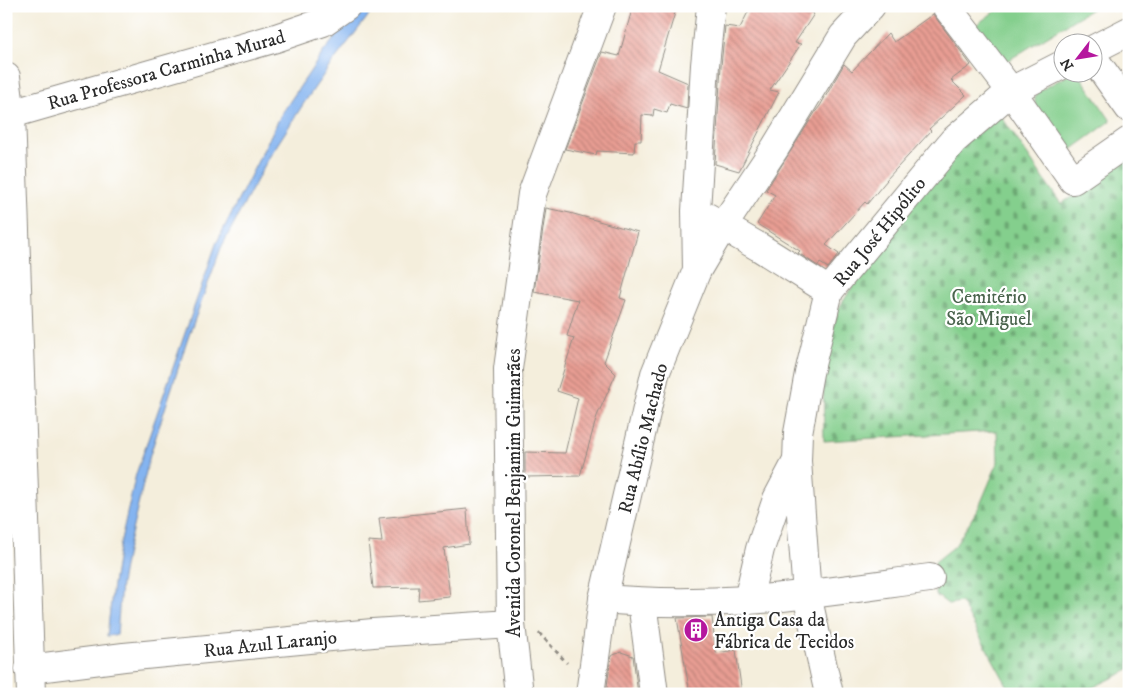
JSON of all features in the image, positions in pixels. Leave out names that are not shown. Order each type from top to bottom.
[{"type":"street","name":"Rua Professora Carminha Murad","points":[[10,114],[276,38],[323,22],[346,6]]},
{"type":"street","name":"Avenida Coronel Benjamim Guimarães","points":[[520,694],[511,624],[508,369],[532,194],[602,6]]},
{"type":"street","name":"Rua Abílio Machado","points":[[590,692],[603,599],[655,374],[697,270],[696,211],[705,65],[711,6]]},
{"type":"street","points":[[697,270],[723,226],[775,148],[843,36],[870,6]]},
{"type":"street","points":[[946,6],[1011,91],[1072,180],[1129,142]]},
{"type":"street","points":[[1102,45],[1129,31]]},
{"type":"street","name":"Rua José Hipólito","points":[[829,694],[807,594],[797,461],[798,433],[809,373],[830,291],[953,141],[1011,91],[1052,70]]},
{"type":"street","points":[[1102,70],[1129,108]]},
{"type":"street","points":[[6,78],[10,114],[30,682]]},
{"type":"street","points":[[696,211],[830,291]]},
{"type":"street","name":"Rua José Hipólito","points":[[748,600],[760,549],[777,499],[797,461]]},
{"type":"street","points":[[603,599],[642,602],[748,600],[930,578]]},
{"type":"street","points":[[642,602],[654,694]]},
{"type":"street","name":"Rua Azul Laranjo","points":[[30,682],[76,664],[124,658],[373,633],[511,624]]},
{"type":"path","points":[[511,624],[538,631],[590,692]]},
{"type":"green space","points":[[1002,6],[1096,6],[1004,63],[972,28]]},
{"type":"green space","points":[[1056,82],[1084,82],[1111,121],[1068,152],[1035,105],[1035,97],[1039,91]]},
{"type":"green space","name":"Cemitério São Miguel","points":[[1001,116],[1061,204],[1081,191],[1129,151],[1129,670],[1079,694],[1012,694],[961,602],[948,604],[936,595],[935,562],[955,546],[979,507],[998,462],[997,431],[824,441],[823,360],[839,308],[889,229],[957,149]]},
{"type":"water","points":[[362,6],[376,6],[329,67],[268,159],[221,248],[188,338],[150,455],[126,556],[121,584],[117,635],[107,636],[118,553],[136,474],[216,244],[282,113],[324,51]]},
{"type":"building","points":[[633,6],[677,6],[658,70],[688,83],[687,109],[670,104],[667,113],[654,109],[653,116],[642,115],[641,141],[635,141],[634,153],[597,151],[596,155],[565,149],[602,52],[619,56]]},
{"type":"building","points":[[751,6],[800,6],[814,14],[795,43],[801,44],[770,90],[779,92],[739,171],[715,164],[721,66],[725,26],[740,28]]},
{"type":"building","points":[[933,14],[971,65],[951,80],[966,95],[929,129],[931,131],[886,180],[867,204],[865,202],[826,245],[839,254],[828,268],[820,263],[818,266],[798,253],[800,251],[757,224],[775,195],[766,190],[820,106],[844,64],[852,71],[888,33],[894,42]]},
{"type":"building","points":[[546,208],[638,232],[620,298],[626,300],[604,362],[616,374],[597,416],[580,476],[525,477],[525,452],[565,453],[578,398],[557,391],[574,338],[567,336],[578,300],[534,292]]},
{"type":"building","points":[[467,509],[469,544],[444,548],[450,597],[418,600],[419,587],[373,588],[368,541],[382,542],[379,518]]},
{"type":"building","name":"Antiga Casa da Fábrica de Tecidos","points":[[712,617],[716,653],[736,650],[742,694],[690,694],[677,618]]},
{"type":"building","points":[[621,652],[633,656],[638,694],[606,694],[611,656]]},
{"type":"place","name":"Antiga Casa da Fábrica de Tecidos","points":[[696,630]]}]
